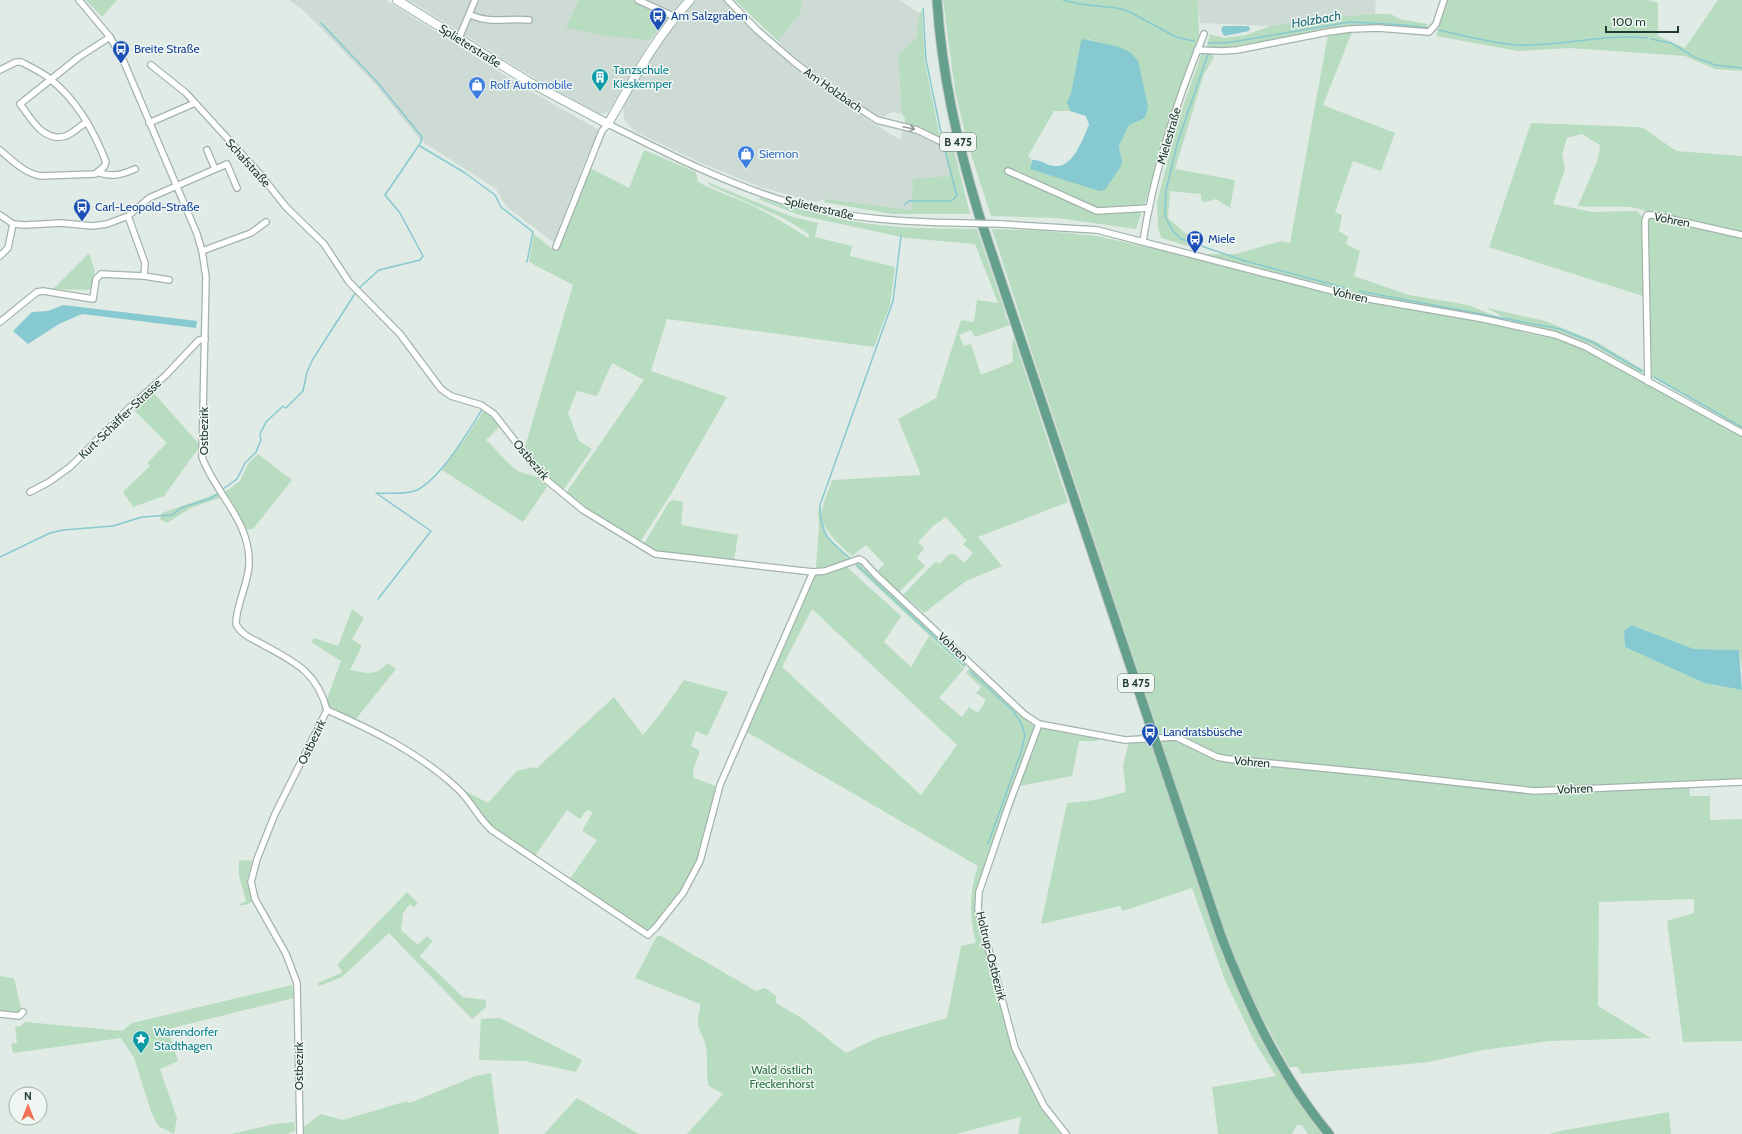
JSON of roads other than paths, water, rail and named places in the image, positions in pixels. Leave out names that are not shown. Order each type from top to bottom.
[{"type":"main road","name":"B 475","points":[[937,0],[946,83],[958,144],[981,222],[1221,936],[1244,994],[1277,1057],[1310,1110],[1329,1134]]},
{"type":"street","points":[[79,0],[110,37],[124,62],[197,234],[202,250],[206,284],[205,339]]},
{"type":"street","name":"Splieterstraße","points":[[397,0],[529,82],[608,124],[730,181],[794,204],[861,217],[899,221],[1046,226]]},
{"type":"street","points":[[458,38],[475,0]]},
{"type":"street","points":[[638,0],[675,17]]},
{"type":"street","points":[[556,247],[602,131],[608,124],[650,49],[690,0]]},
{"type":"street","name":"Am Holzbach","points":[[728,0],[757,30],[794,62],[828,88],[877,120],[894,123],[925,134],[946,144],[958,144]]},
{"type":"street","points":[[1197,50],[1236,50],[1350,29],[1378,28],[1429,32],[1436,24],[1444,0]]},
{"type":"street","points":[[470,14],[493,21],[518,19],[529,20]]},
{"type":"street","name":"Mielestraße","points":[[1143,241],[1149,208],[1174,115],[1204,34]]},
{"type":"street","points":[[87,122],[66,136],[55,137],[43,133],[20,104],[79,57],[110,37]]},
{"type":"street","points":[[0,70],[16,62],[21,62],[51,79],[68,96],[87,122],[106,162],[99,173]]},
{"type":"street","name":"Schafstraße","points":[[151,65],[186,93],[260,174],[300,222]]},
{"type":"street","points":[[150,123],[195,103]]},
{"type":"street","points":[[0,150],[21,169],[32,175],[41,176],[99,173],[110,176],[119,176],[135,169]]},
{"type":"street","points":[[207,150],[215,169]]},
{"type":"street","points":[[0,215],[13,224],[100,225],[128,216],[150,198],[227,164],[238,188]]},
{"type":"street","points":[[1008,171],[1097,211],[1149,208]]},
{"type":"street","name":"Vohren","points":[[1648,382],[1645,221],[1647,215],[1653,215],[1742,235]]},
{"type":"street","points":[[128,216],[144,263],[144,276]]},
{"type":"street","points":[[202,250],[251,233],[266,222]]},
{"type":"street","name":"Ostbezirk","points":[[300,222],[324,244],[357,291],[400,334],[441,389],[451,396],[481,404],[494,414],[544,478],[583,510],[654,554],[813,572],[834,568]]},
{"type":"street","points":[[0,256],[8,248],[13,224]]},
{"type":"street","name":"Vohren","points":[[1046,226],[1098,230],[1352,296],[1484,319],[1556,335],[1586,347],[1742,433]]},
{"type":"street","points":[[0,322],[37,292],[43,291],[93,299],[96,279],[101,274],[144,276],[169,280]]},
{"type":"street","name":"Ostbezirk","points":[[205,339],[202,457],[210,473],[240,521],[246,536],[249,553],[247,577],[236,616],[236,624],[246,635],[294,662],[307,672],[320,689],[327,710],[275,814],[257,859],[251,882],[255,900],[286,954],[297,983],[300,1134]]},
{"type":"street","name":"Kurt-Schäffer-Strasse","points":[[30,492],[49,482],[70,467],[130,407],[166,375],[200,340],[205,339]]},
{"type":"street","name":"Vohren","points":[[834,568],[859,559],[863,561],[1019,709],[1039,724],[1125,740],[1176,737],[1217,757],[1228,759],[1534,791],[1742,782]]},
{"type":"street","points":[[327,710],[381,735],[422,761],[459,790],[476,810],[483,823],[493,831],[648,935],[683,892],[700,861],[720,785],[813,572]]},
{"type":"street","name":"Holtrup-Ostbezirk","points":[[1039,724],[1008,807],[979,892],[978,909],[1015,1048],[1044,1106],[1066,1134]]},
{"type":"street","points":[[0,1014],[19,1016],[23,1012]]},
{"type":"water","points":[[1223,26],[1248,26],[1250,28],[1249,31],[1224,36],[1221,30]]},
{"type":"water","points":[[1084,39],[1119,47],[1130,52],[1138,61],[1148,107],[1145,118],[1129,125],[1119,146],[1122,161],[1121,166],[1105,190],[1099,191],[1030,169],[1032,160],[1056,166],[1068,162],[1081,144],[1089,125],[1086,116],[1070,111],[1067,102],[1071,94],[1081,41]]},
{"type":"water","points":[[63,305],[197,321],[196,328],[82,314],[59,324],[28,344],[13,331],[32,312],[48,311]]},
{"type":"water","points":[[1631,625],[1694,649],[1739,650],[1742,690],[1704,683],[1625,647],[1624,631]]},
{"type":"waterway","name":"Holzbach","points":[[1063,0],[1079,4],[1117,8],[1128,11],[1176,37],[1194,41]]},
{"type":"waterway","points":[[923,8],[926,60],[942,137]]},
{"type":"waterway","name":"Holzbach","points":[[1208,43],[1226,43],[1350,22],[1405,25],[1428,28]]},
{"type":"waterway","points":[[321,23],[378,83],[422,137],[421,142],[385,195],[400,213],[423,256],[420,260],[379,270],[358,289]]},
{"type":"waterway","name":"Holzbach","points":[[1438,30],[1489,41],[1519,45],[1551,44],[1614,37],[1647,38]]},
{"type":"waterway","name":"Holzbach","points":[[1651,39],[1671,43],[1694,57],[1715,65],[1742,68]]},
{"type":"waterway","points":[[1208,54],[1178,141],[1166,190],[1165,216],[1172,230],[1181,239],[1245,261],[1349,289]]},
{"type":"waterway","points":[[420,146],[465,173],[495,195],[501,207],[533,232],[527,262]]},
{"type":"waterway","points":[[904,205],[909,201],[951,201],[957,196],[944,147]]},
{"type":"waterway","points":[[850,558],[836,547],[827,536],[820,515],[820,505],[893,301],[901,236]]},
{"type":"waterway","points":[[1359,291],[1560,329],[1594,343],[1642,371]]},
{"type":"waterway","points":[[223,489],[237,479],[245,463],[256,452],[261,440],[260,434],[266,422],[283,406],[286,408],[303,391],[307,372],[313,359],[356,292]]},
{"type":"waterway","points":[[1654,377],[1742,427]]},
{"type":"waterway","points":[[377,493],[408,493],[413,492],[426,484],[435,476],[453,454],[483,408]]},
{"type":"waterway","points":[[0,557],[50,533],[63,530],[113,526],[142,517],[172,515],[181,508],[209,499],[219,493]]},
{"type":"waterway","points":[[376,493],[431,531],[378,599]]},
{"type":"waterway","points":[[857,565],[964,665]]},
{"type":"waterway","points":[[971,672],[1014,712],[1022,725],[1025,736],[1020,755],[988,844]]},
{"type":"place","name":"Am Salzgraben","points":[[658,31]]},
{"type":"place","name":"Breite Straße","points":[[121,64]]},
{"type":"place","name":"Tanzschule Kieskemper","points":[[600,92]]},
{"type":"place","name":"Rolf Automobile","points":[[477,100]]},
{"type":"place","name":"Siemon","points":[[746,169]]},
{"type":"place","name":"Carl-Leopold-Straße","points":[[82,222]]},
{"type":"place","name":"Miele","points":[[1195,254]]},
{"type":"place","name":"Landratsbüsche","points":[[1150,747]]},
{"type":"place","name":"Warendorfer Stadthagen","points":[[141,1054]]},
{"type":"park label","name":"Wald östlich Freckenhorst","points":[[782,1077]]}]
